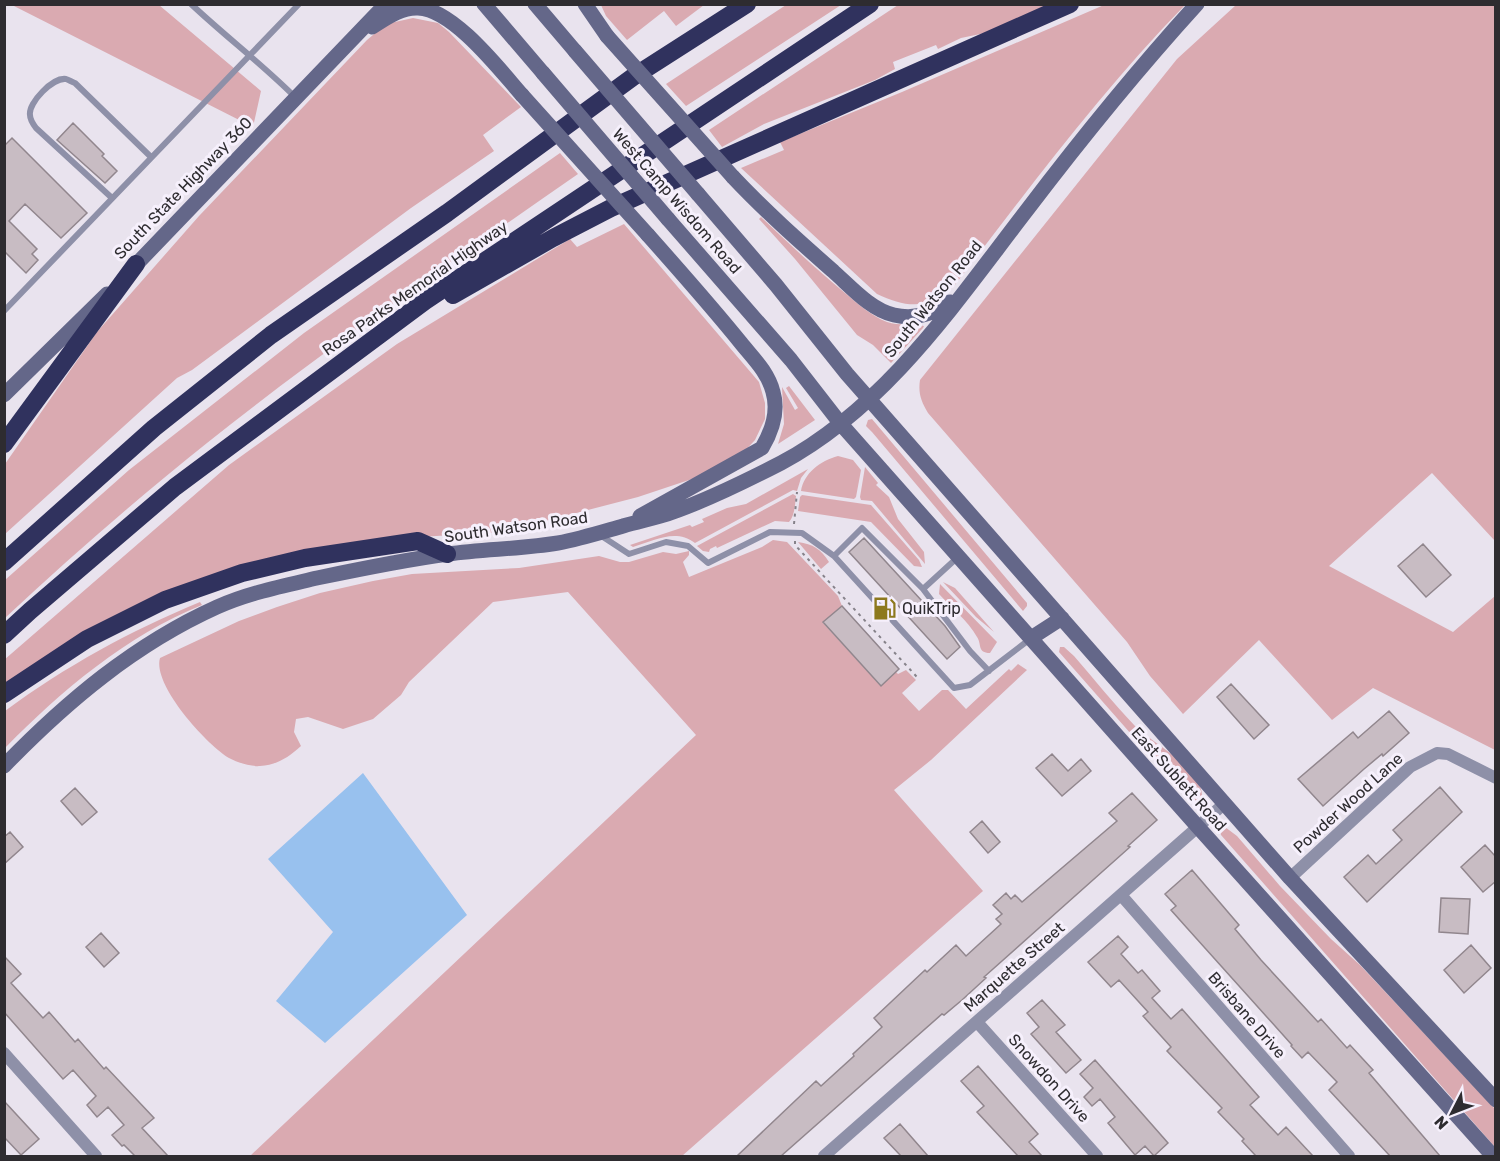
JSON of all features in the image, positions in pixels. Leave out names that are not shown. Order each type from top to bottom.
[{"type":"highway","points":[[4,562],[154,428],[271,335],[447,213],[633,77],[723,4]]},
{"type":"highway","points":[[633,77],[747,4]]},
{"type":"highway","name":"Rosa Parks Memorial Highway","points":[[4,635],[175,487],[425,301],[870,4]]},
{"type":"highway","points":[[425,301],[451,296],[553,238],[612,208],[1070,4]]},
{"type":"highway","points":[[4,444],[136,264]]},
{"type":"highway","points":[[4,694],[87,639],[165,600],[242,573],[305,558],[418,541],[447,554]]},
{"type":"main road","name":"South State Highway 360","points":[[4,395],[136,264],[386,4]]},
{"type":"main road","name":"West Camp Wisdom Road","points":[[484,4],[783,352],[840,423]]},
{"type":"main road","name":"West Camp Wisdom Road","points":[[535,4],[776,285],[870,399]]},
{"type":"main road","points":[[585,4],[607,36],[765,211],[869,302],[891,315],[912,318],[937,311],[964,292]]},
{"type":"main road","name":"South Watson Road","points":[[4,766],[41,728],[93,682],[135,651],[218,606],[291,584],[447,554],[559,543],[598,534],[670,513],[736,486],[786,460],[870,399],[927,338],[1145,63],[1197,4]]},
{"type":"main road","points":[[354,37],[396,12],[418,8],[434,13],[459,28],[473,40],[648,235],[763,369],[774,393],[775,411],[772,431],[762,448],[622,526]]},
{"type":"main road","name":"East Sublett Road","points":[[870,399],[1290,878],[1496,1100]]},
{"type":"main road","name":"East Sublett Road","points":[[840,423],[1493,1156]]},
{"type":"main road","points":[[1031,638],[1062,618]]},
{"type":"street","name":"Powder Wood Lane","points":[[1290,878],[1410,767],[1437,753],[1448,754],[1496,778]]},
{"type":"street","name":"Marquette Street","points":[[824,1156],[1225,803]]},
{"type":"street","name":"Brisbane Drive","points":[[1121,895],[1349,1156]]},
{"type":"street","name":"Snowdon Drive","points":[[976,1022],[1097,1156]]},
{"type":"street","points":[[4,1053],[96,1156]]},
{"type":"street","points":[[836,1146],[846,1156]]},
{"type":"lane","points":[[191,4],[228,38],[265,67],[296,97]]},
{"type":"lane","points":[[4,311],[299,4]]},
{"type":"lane","points":[[112,198],[36,128],[30,119],[29,112],[32,104],[52,82],[65,79],[75,84],[151,157]]},
{"type":"lane","points":[[834,556],[861,528],[923,589],[970,651],[989,671]]},
{"type":"lane","points":[[598,534],[629,554],[666,542],[688,546],[708,563],[770,532],[802,533],[834,556],[954,688],[970,685],[1031,638]]},
{"type":"lane","points":[[923,589],[959,556]]},
{"type":"path","points":[[794,521],[797,492]]},
{"type":"path","points":[[795,545],[917,677]]},
{"type":"shaded area","points":[[12,5],[159,5],[261,91],[253,127]]},
{"type":"shaded area","points":[[601,5],[704,5],[676,26],[664,11],[627,40],[606,16]]},
{"type":"shaded area","points":[[786,5],[841,5],[686,106],[666,84]]},
{"type":"shaded area","points":[[898,5],[1057,5],[985,33],[961,38],[938,49],[936,45],[893,62],[895,69],[875,80],[764,124],[722,147],[709,130]]},
{"type":"shaded area","points":[[1104,5],[1185,5],[1094,107],[954,286],[936,299],[927,303],[908,304],[877,294],[741,168],[784,150],[780,142]]},
{"type":"shaded area","points":[[1236,5],[1495,5],[1495,541],[1432,473],[1329,566],[1453,632],[1495,596],[1495,750],[1373,688],[1332,720],[1259,640],[1183,714],[1150,676],[1127,642],[928,413],[922,401],[919,389],[920,380],[1177,59]]},
{"type":"shaded area","points":[[413,18],[438,23],[449,32],[521,107],[483,135],[494,151],[411,208],[192,370],[177,378],[5,534],[5,464],[97,332],[199,216],[367,40],[386,24]]},
{"type":"shaded area","points":[[560,153],[578,174],[390,306],[252,408],[129,507],[5,618],[5,580],[129,470],[304,333]]},
{"type":"shaded area","points":[[761,217],[823,275],[870,313],[887,322],[919,325],[924,326],[923,328],[891,363],[873,345],[857,335],[759,219]]},
{"type":"shaded area","points":[[624,224],[759,382],[765,403],[765,419],[755,440],[741,455],[701,476],[638,497],[503,532],[386,539],[242,565],[5,686],[4,660],[229,465],[397,344],[570,239],[577,247]]},
{"type":"shaded area","points":[[789,386],[815,420],[778,444],[784,424],[782,387],[795,410],[798,408],[786,388]]},
{"type":"shaded area","points":[[872,419],[1027,603],[1023,611],[866,426],[868,420]]},
{"type":"shaded area","points":[[838,456],[853,460],[861,470],[854,499],[801,491],[809,473],[825,461]]},
{"type":"shaded area","points":[[865,467],[878,483],[876,485],[889,497],[898,519],[924,552],[925,564],[872,501],[861,500]]},
{"type":"shaded area","points":[[808,469],[801,478],[797,491],[793,490],[695,543],[680,536],[672,536],[633,547],[630,545],[704,522],[702,519],[727,508],[746,504]]},
{"type":"shaded area","points":[[793,494],[796,496],[795,506],[789,522],[775,521],[717,548],[716,546],[709,552],[697,546]]},
{"type":"shaded area","points":[[802,495],[871,505],[919,560],[922,567],[914,566],[871,522],[798,511]]},
{"type":"shaded area","points":[[773,540],[787,542],[838,596],[842,606],[823,623],[881,686],[896,672],[898,674],[906,670],[916,680],[902,693],[919,711],[942,690],[948,690],[966,709],[1009,669],[1011,671],[1018,664],[1027,670],[931,760],[894,790],[983,891],[682,1156],[250,1156],[696,735],[568,592],[493,602],[409,682],[401,695],[373,719],[343,729],[308,717],[296,719],[294,732],[301,746],[282,760],[266,765],[253,766],[229,758],[195,728],[164,683],[160,670],[160,658],[239,621],[277,607],[320,593],[373,581],[412,574],[519,568],[599,556],[629,562],[663,552],[676,554],[689,551],[689,555],[683,562],[689,577],[762,547]]},
{"type":"shaded area","points":[[798,542],[816,548],[829,562],[821,569]]},
{"type":"shaded area","points":[[943,582],[955,588],[994,632],[976,617]]},
{"type":"shaded area","points":[[940,584],[997,642],[990,653],[981,650],[969,625],[939,594]]},
{"type":"shaded area","points":[[200,602],[202,605],[147,632],[96,666],[5,748],[5,711],[51,679],[99,650]]},
{"type":"shaded area","points":[[1060,647],[1064,647],[1074,656],[1135,726],[1187,767],[1201,788],[1202,799],[1196,801],[1182,792],[1059,652]]},
{"type":"shaded area","points":[[1225,827],[1237,836],[1280,886],[1331,939],[1360,965],[1495,1109],[1495,1147],[1221,835],[1220,831]]},
{"type":"water","points":[[363,773],[467,915],[325,1043],[276,1001],[333,932],[268,859]]},
{"type":"building","points":[[73,123],[104,154],[102,156],[117,171],[105,183],[57,140]]},
{"type":"building","points":[[12,138],[87,213],[61,238],[25,204],[9,221],[37,249],[32,254],[38,260],[26,273],[4,251],[4,146]]},
{"type":"building","points":[[864,538],[945,626],[960,647],[947,659],[849,552]]},
{"type":"building","points":[[1423,544],[1451,575],[1426,597],[1398,566]]},
{"type":"building","points":[[842,606],[899,669],[881,686],[823,622]]},
{"type":"building","points":[[1231,684],[1269,725],[1254,739],[1217,697]]},
{"type":"building","points":[[1389,711],[1409,733],[1323,806],[1298,779],[1353,732],[1358,738]]},
{"type":"building","points":[[1052,754],[1068,771],[1081,759],[1091,771],[1062,796],[1036,768]]},
{"type":"building","points":[[1440,787],[1462,812],[1367,902],[1344,877],[1368,855],[1376,864],[1402,840],[1393,830]]},
{"type":"building","points":[[75,788],[97,812],[82,825],[61,801]]},
{"type":"building","points":[[1132,793],[1157,820],[1128,846],[1130,847],[984,977],[986,978],[962,1000],[944,1015],[942,1014],[781,1156],[737,1156],[816,1081],[821,1086],[854,1056],[853,1054],[882,1027],[874,1018],[925,970],[927,972],[956,945],[966,956],[1001,924],[996,919],[1002,914],[993,905],[1006,893],[1011,899],[1015,895],[1022,902],[1117,821],[1109,813]]},
{"type":"building","points":[[982,821],[1000,842],[988,853],[970,832]]},
{"type":"building","points":[[10,832],[23,847],[4,864],[4,837]]},
{"type":"building","points":[[1485,845],[1496,857],[1496,881],[1483,892],[1461,867]]},
{"type":"building","points":[[1192,870],[1239,925],[1235,929],[1261,960],[1318,1022],[1321,1019],[1347,1048],[1350,1045],[1373,1070],[1369,1073],[1440,1156],[1390,1156],[1329,1090],[1337,1082],[1308,1052],[1302,1058],[1171,910],[1176,906],[1165,894]]},
{"type":"building","points":[[1441,898],[1470,899],[1468,934],[1439,932]]},
{"type":"building","points":[[101,933],[119,953],[104,967],[86,947]]},
{"type":"building","points":[[1118,936],[1128,947],[1121,954],[1138,973],[1142,970],[1160,991],[1152,998],[1171,1019],[1182,1009],[1259,1097],[1250,1105],[1278,1135],[1286,1127],[1313,1156],[1256,1156],[1242,1141],[1244,1139],[1218,1112],[1222,1108],[1167,1051],[1171,1047],[1143,1016],[1148,1012],[1119,980],[1111,987],[1088,962]]},
{"type":"building","points":[[1471,945],[1491,968],[1464,993],[1444,970]]},
{"type":"building","points":[[4,956],[21,974],[11,983],[43,1018],[49,1012],[75,1042],[78,1039],[104,1069],[106,1067],[154,1118],[142,1128],[168,1156],[135,1156],[124,1145],[122,1146],[112,1135],[124,1125],[108,1107],[97,1117],[87,1105],[96,1096],[73,1070],[63,1079],[4,1012]]},
{"type":"building","points":[[1042,1000],[1065,1025],[1056,1032],[1081,1060],[1066,1073],[1031,1034],[1039,1027],[1027,1013]]},
{"type":"building","points":[[1095,1060],[1168,1143],[1154,1156],[1145,1146],[1135,1155],[1108,1123],[1115,1117],[1100,1099],[1092,1106],[1084,1097],[1093,1088],[1080,1074]]},
{"type":"building","points":[[978,1066],[1038,1134],[1029,1142],[1042,1156],[1018,1156],[977,1112],[984,1106],[961,1081]]},
{"type":"building","points":[[4,1101],[39,1139],[21,1155],[4,1137]]},
{"type":"building","points":[[900,1124],[928,1156],[901,1156],[884,1138]]},
{"type":"place","name":"QuikTrip","points":[[884,608]]}]
